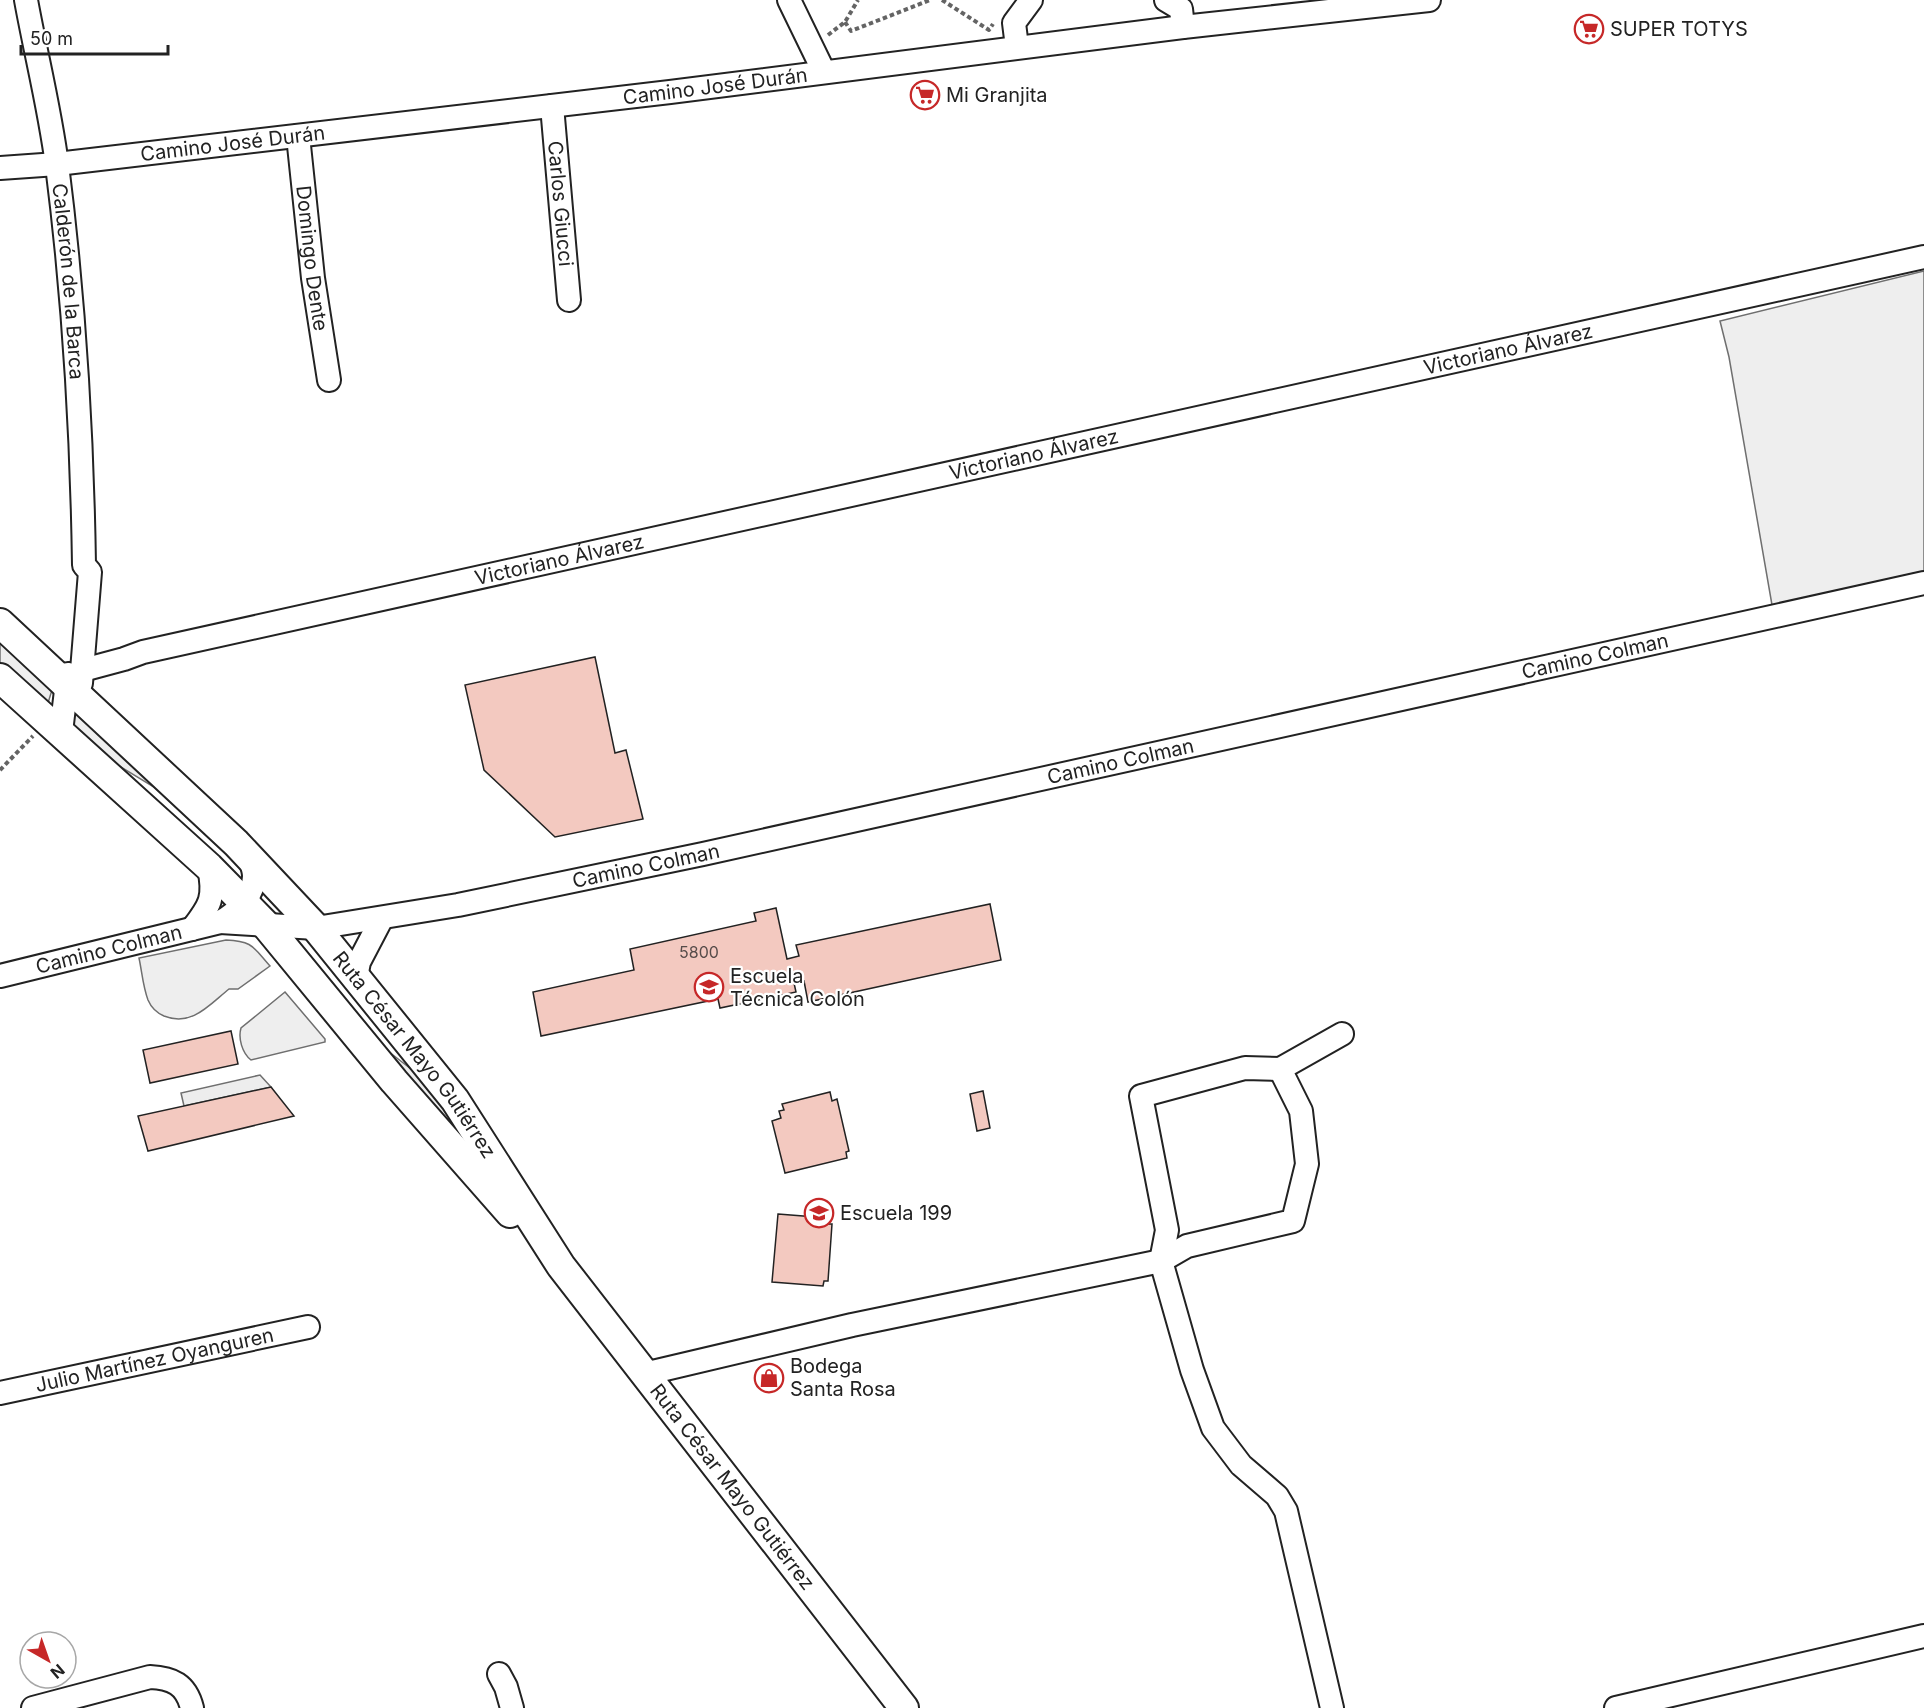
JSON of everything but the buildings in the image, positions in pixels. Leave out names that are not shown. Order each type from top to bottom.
[{"type":"main road","name":"Ruta César Mayo Gutiérrez","points":[[0,623],[77,684],[249,856],[394,1081],[490,1192],[561,1266]]},
{"type":"main road","points":[[0,678],[209,867],[248,894],[297,921],[303,941],[388,1043],[424,1062]]},
{"type":"main road","points":[[104,772],[139,786],[161,801],[248,894]]},
{"type":"main road","name":"Ruta César Mayo Gutiérrez","points":[[248,894],[265,924],[303,941],[356,977],[461,1110],[561,1266],[904,1708]]},
{"type":"street","name":"Calderón de la Barca","points":[[26,0],[57,164],[72,302],[83,484],[84,565],[90,573],[86,639],[77,684],[53,726]]},
{"type":"street","points":[[789,0],[824,72]]},
{"type":"street","points":[[1017,47],[1014,23],[1031,0]]},
{"type":"street","points":[[1166,0],[1181,9],[1183,27]]},
{"type":"street","name":"Camino José Durán","points":[[0,168],[57,164],[552,106],[1183,27],[1318,6],[1429,0]]},
{"type":"street","name":"Carlos Giucci","points":[[552,106],[569,300]]},
{"type":"street","name":"Domingo Dente","points":[[298,136],[313,278],[329,381]]},
{"type":"street","name":"Victoriano Álvarez","points":[[77,684],[124,659],[143,652],[1924,257]]},
{"type":"street","name":"Calderón de la Barca","points":[[77,684],[78,571],[84,565]]},
{"type":"street","name":"Camino Colman","points":[[220,922],[265,924],[303,941],[382,918],[458,905],[703,854],[1924,583]]},
{"type":"street","name":"Victoriano Álvarez","points":[[86,639],[93,646],[102,650],[143,652]]},
{"type":"street","points":[[248,894],[254,872],[249,856]]},
{"type":"street","points":[[192,929],[206,912],[212,897],[213,886],[209,867]]},
{"type":"street","name":"Camino Colman","points":[[0,976],[220,922],[231,916],[248,894]]},
{"type":"street","points":[[356,977],[359,962],[382,918]]},
{"type":"street","points":[[1332,1708],[1286,1511],[1277,1496],[1241,1465],[1213,1428],[1192,1370],[1161,1261],[1167,1230],[1141,1096],[1245,1068],[1280,1069],[1342,1034]]},
{"type":"street","points":[[644,1374],[852,1325],[1161,1261],[1187,1246],[1293,1221],[1307,1164],[1301,1111],[1280,1069]]},
{"type":"street","name":"Julio Martínez Oyanguren","points":[[0,1393],[308,1327]]},
{"type":"street","points":[[1616,1708],[1924,1636]]},
{"type":"street","points":[[498,1674],[506,1687],[512,1708]]},
{"type":"street","points":[[33,1708],[150,1677],[165,1678],[177,1683],[184,1691],[192,1708]]},
{"type":"path","points":[[824,72],[828,34],[845,22],[858,0]]},
{"type":"path","points":[[845,22],[851,31],[930,0]]},
{"type":"path","points":[[942,0],[989,30],[996,20]]},
{"type":"path","points":[[0,770],[53,726]]},
{"type":"shaded area","points":[[1924,271],[1924,571],[1772,605],[1729,357],[1720,321]]},
{"type":"shaded area","points":[[0,640],[52,690],[48,703],[0,663]]},
{"type":"shaded area","points":[[74,709],[227,853],[154,787],[111,761],[71,725]]},
{"type":"shaded area","points":[[226,940],[252,946],[270,966],[238,989],[229,989],[192,1017],[174,1019],[154,1010],[146,995],[139,958]]},
{"type":"shaded area","points":[[285,992],[325,1039],[325,1042],[251,1060],[242,1045],[241,1028]]},
{"type":"shaded area","points":[[384,1048],[420,1076],[435,1093],[467,1146]]},
{"type":"shaded area","points":[[260,1075],[271,1087],[184,1106],[181,1093]]},
{"type":"place","name":"SUPER TOTYS","points":[[1589,29]]},
{"type":"place","name":"Mi Granjita","points":[[925,95]]},
{"type":"place","name":"Escuela Técnica Colón","points":[[709,987]]},
{"type":"place","name":"Escuela 199","points":[[819,1213]]},
{"type":"place","name":"Bodega Santa Rosa","points":[[769,1378]]}]
